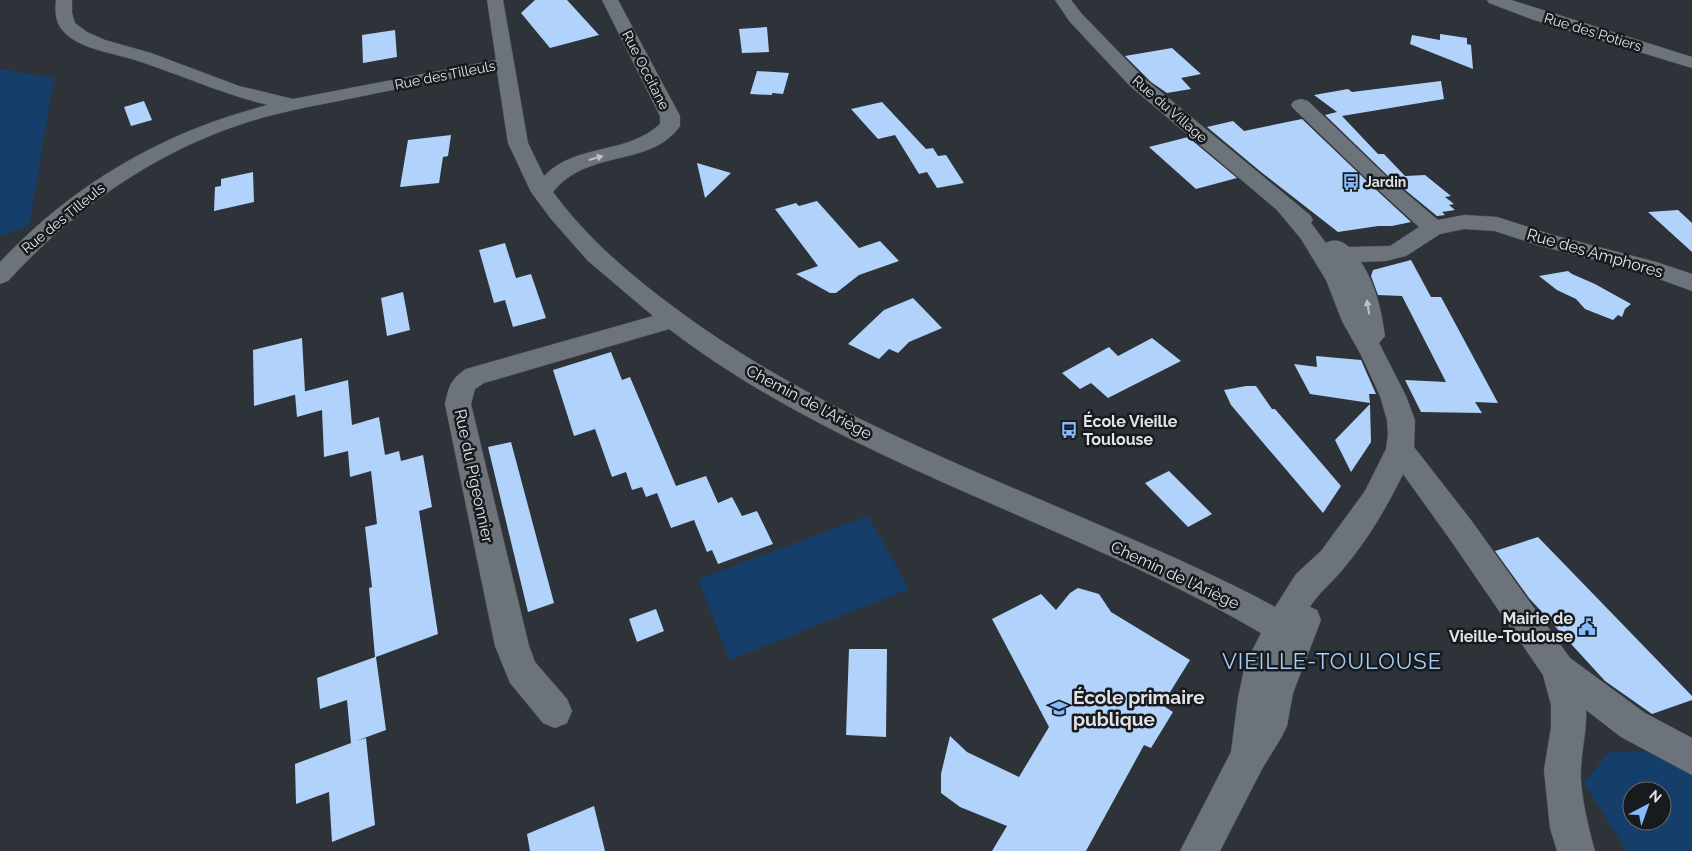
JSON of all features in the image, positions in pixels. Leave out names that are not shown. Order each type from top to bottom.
[{"type":"street","name":"Rue des Tilleuls","points":[[64,0],[63,20],[72,30],[87,38],[254,97],[298,104]]},
{"type":"street","name":"Chemin de l'Ariège","points":[[495,0],[518,143],[525,163],[542,192],[572,232],[607,267],[670,317],[752,374],[802,402],[880,440],[1173,572],[1289,632]]},
{"type":"street","name":"Rue Occitane","points":[[525,163],[551,166],[572,165],[641,145],[662,136],[670,126],[670,116],[610,0]]},
{"type":"street","name":"Rue du Village","points":[[1063,0],[1076,18],[1137,82],[1287,209],[1310,235],[1334,255],[1338,280],[1354,321],[1374,355],[1393,396],[1401,420],[1402,435],[1400,449],[1376,499],[1332,560],[1289,632],[1269,726],[1249,756],[1200,851]]},
{"type":"street","name":"Rue des Potiers","points":[[1495,0],[1540,16],[1692,63]]},
{"type":"street","name":"Rue des Tilleuls","points":[[0,276],[27,246],[68,210],[106,182],[152,155],[195,135],[242,118],[298,104],[505,64]]},
{"type":"street","points":[[242,118],[246,106],[254,97]]},
{"type":"street","points":[[1301,105],[1433,228],[1398,251],[1386,254],[1334,255]]},
{"type":"street","name":"Rue Occitane","points":[[542,192],[555,175],[572,165]]},
{"type":"street","name":"Rue des Amphores","points":[[1433,228],[1464,222],[1497,224],[1545,240],[1648,267],[1692,283]]},
{"type":"street","name":"Rue du Pigeonnier","points":[[554,711],[522,672],[512,646],[458,404],[463,384],[475,376],[660,323],[670,317]]},
{"type":"street","points":[[1400,449],[1460,529],[1558,669],[1633,725],[1692,757]]},
{"type":"street","points":[[1558,669],[1568,705],[1569,727],[1562,770],[1569,828],[1576,851]]},
{"type":"shaded area","points":[[0,69],[54,78],[29,226],[0,236]]},
{"type":"shaded area","points":[[868,516],[909,589],[730,660],[698,579]]},
{"type":"shaded area","points":[[1610,751],[1692,754],[1692,851],[1627,851],[1584,783]]},
{"type":"building","points":[[535,0],[567,0],[599,35],[550,48],[521,13]]},
{"type":"building","points":[[767,27],[769,52],[742,53],[739,29]]},
{"type":"building","points":[[395,30],[397,57],[363,63],[362,35]]},
{"type":"building","points":[[1440,34],[1467,38],[1467,44],[1471,45],[1473,69],[1410,44],[1412,35],[1440,40]]},
{"type":"building","points":[[1172,48],[1201,74],[1181,78],[1191,89],[1167,93],[1151,82],[1125,56]]},
{"type":"building","points":[[757,71],[789,73],[783,94],[750,94]]},
{"type":"building","points":[[1441,81],[1444,99],[1342,116],[1378,154],[1384,154],[1405,176],[1425,175],[1451,196],[1445,197],[1454,204],[1449,205],[1455,210],[1442,212],[1445,215],[1437,216],[1387,175],[1325,115],[1337,112],[1314,95],[1348,89],[1352,92]]},
{"type":"building","points":[[144,101],[152,120],[131,126],[124,107]]},
{"type":"building","points":[[882,102],[926,149],[933,148],[938,156],[946,155],[964,183],[937,188],[927,172],[919,174],[895,135],[878,139],[851,109]]},
{"type":"building","points":[[1302,119],[1411,222],[1338,232],[1207,127],[1233,121],[1244,131]]},
{"type":"building","points":[[451,135],[448,156],[443,157],[439,183],[400,187],[408,140]]},
{"type":"building","points":[[1188,137],[1237,178],[1196,189],[1149,147]]},
{"type":"building","points":[[697,163],[731,173],[705,198]]},
{"type":"building","points":[[253,172],[254,202],[214,211],[215,187],[221,186],[221,179]]},
{"type":"building","points":[[817,201],[859,248],[880,241],[899,261],[859,275],[836,293],[830,293],[796,274],[818,266],[775,209],[796,203],[799,206]]},
{"type":"building","points":[[1678,210],[1692,223],[1692,252],[1648,212]]},
{"type":"building","points":[[505,243],[516,278],[531,274],[546,318],[513,327],[505,300],[494,303],[479,250]]},
{"type":"building","points":[[1411,260],[1431,297],[1441,297],[1498,403],[1475,402],[1482,413],[1421,412],[1405,380],[1446,382],[1402,296],[1378,295],[1371,276],[1373,270]]},
{"type":"building","points":[[1568,271],[1631,304],[1625,309],[1622,317],[1618,315],[1613,320],[1585,309],[1576,299],[1557,290],[1539,276]]},
{"type":"building","points":[[403,292],[410,330],[387,336],[381,298]]},
{"type":"building","points":[[913,298],[942,328],[909,342],[898,353],[889,349],[879,359],[848,344],[884,310]]},
{"type":"building","points":[[302,338],[305,392],[254,406],[253,350]]},
{"type":"building","points":[[1152,338],[1181,361],[1108,398],[1091,383],[1080,389],[1062,373],[1109,347],[1118,356]]},
{"type":"building","points":[[611,352],[622,380],[630,377],[676,486],[706,476],[718,503],[732,497],[742,516],[757,511],[773,544],[718,564],[712,550],[707,552],[694,520],[671,528],[657,493],[646,497],[642,487],[632,490],[626,472],[612,477],[595,429],[574,436],[553,370]]},
{"type":"building","points":[[1316,356],[1361,360],[1376,394],[1369,394],[1370,403],[1310,394],[1294,364],[1317,367]]},
{"type":"building","points":[[348,380],[352,425],[379,417],[385,455],[399,451],[401,461],[423,455],[432,507],[419,511],[438,634],[376,657],[386,730],[356,741],[366,738],[375,825],[332,842],[329,792],[296,804],[295,764],[351,743],[347,700],[320,709],[317,678],[375,657],[369,588],[372,587],[365,527],[377,524],[371,471],[350,477],[348,451],[324,457],[322,410],[297,417],[295,394]]},
{"type":"building","points":[[1256,386],[1272,409],[1275,409],[1341,486],[1323,513],[1231,405],[1224,390]]},
{"type":"building","points":[[1370,404],[1371,442],[1351,472],[1335,440]]},
{"type":"building","points":[[511,442],[554,603],[528,612],[488,447]]},
{"type":"building","points":[[1169,471],[1212,514],[1188,527],[1145,483]]},
{"type":"building","points":[[1538,537],[1692,696],[1692,700],[1652,714],[1605,681],[1529,598],[1495,551]]},
{"type":"building","name":"École primaire publique","points":[[1078,588],[1099,594],[1111,612],[1190,660],[1162,705],[1173,712],[1151,748],[1144,745],[1086,851],[992,851],[1007,826],[960,807],[941,793],[941,774],[950,736],[967,752],[1019,777],[1049,727],[992,619],[1041,594],[1056,610],[1070,593]]},
{"type":"building","points":[[656,609],[664,631],[637,642],[629,619]]},
{"type":"building","points":[[849,649],[887,649],[886,737],[846,735]]},
{"type":"building","points":[[594,806],[605,851],[530,851],[527,834]]},
{"type":"place","name":"Jardin","points":[[1351,182]]},
{"type":"place","name":"École Vieille Toulouse","points":[[1069,430]]},
{"type":"place","name":"Mairie de Vieille-Toulouse","points":[[1587,627]]},
{"type":"place","name":"École primaire publique","points":[[1059,708]]},
{"type":"district","name":"VIEILLE-TOULOUSE","points":[[1332,661]]}]
